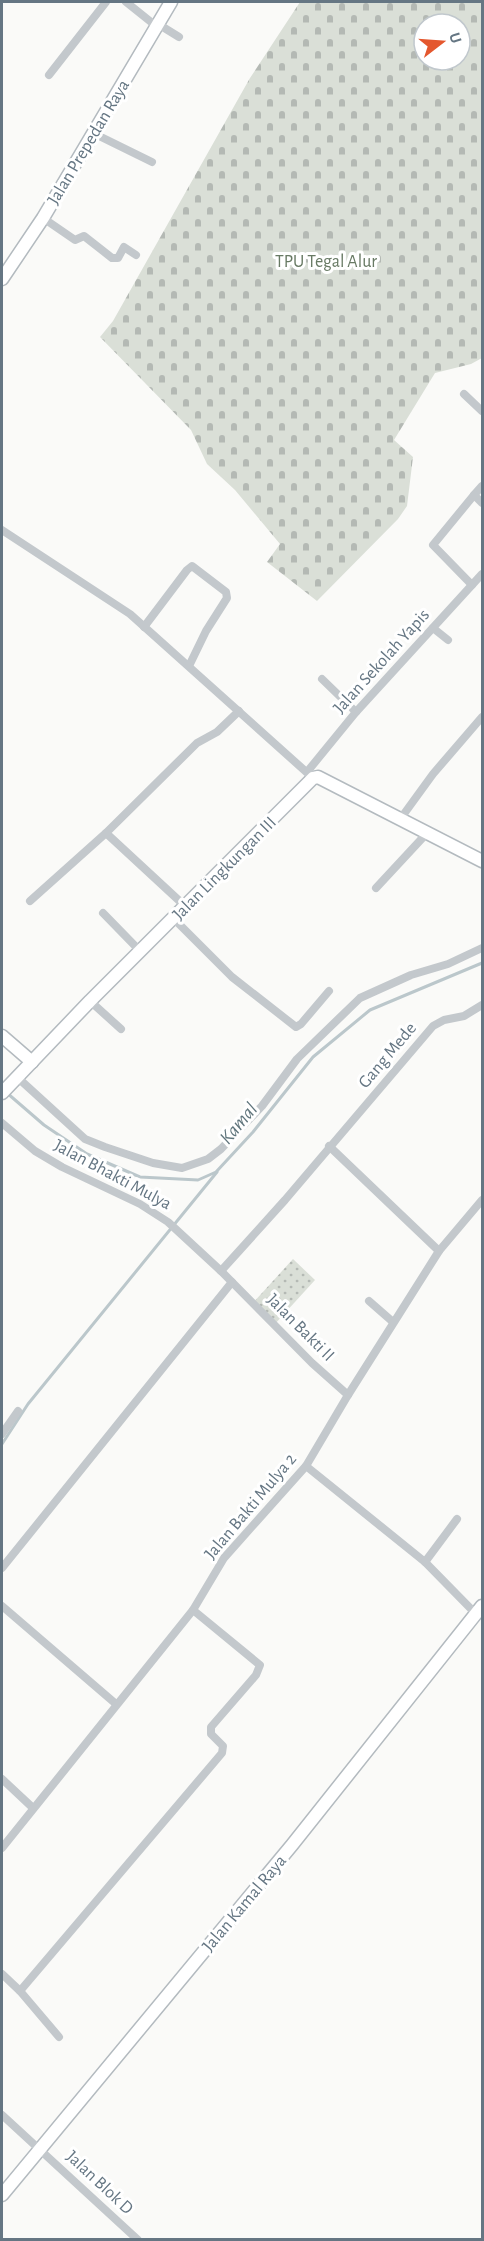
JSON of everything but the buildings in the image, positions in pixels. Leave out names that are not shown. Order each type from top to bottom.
[{"type":"street","points":[[50,75],[106,2]]},
{"type":"street","points":[[126,2],[157,25],[179,37]]},
{"type":"street","name":"Jalan Prepedan Raya","points":[[2,279],[43,218],[171,2]]},
{"type":"street","points":[[93,134],[152,162]]},
{"type":"street","points":[[43,218],[75,240],[84,236],[112,258],[118,258],[124,248],[136,255]]},
{"type":"street","points":[[464,394],[483,411]]},
{"type":"street","points":[[472,585],[433,545],[483,486]]},
{"type":"street","points":[[474,495],[483,503]]},
{"type":"street","points":[[2,530],[130,614],[310,775],[401,818],[483,861]]},
{"type":"street","points":[[144,627],[192,566],[226,592],[227,598],[206,631],[189,666]]},
{"type":"street","name":"Jalan Sekolah Yapis","points":[[310,775],[356,712],[483,574]]},
{"type":"street","points":[[433,628],[448,640]]},
{"type":"street","points":[[322,680],[356,712]]},
{"type":"street","points":[[30,901],[106,833],[197,743],[218,732],[239,711]]},
{"type":"street","points":[[401,818],[433,774],[483,717]]},
{"type":"street","name":"Jalan Lingkungan III","points":[[2,1093],[90,1001],[186,907],[310,775]]},
{"type":"street","points":[[376,888],[428,832]]},
{"type":"street","points":[[106,833],[186,907]]},
{"type":"street","points":[[103,913],[141,952]]},
{"type":"street","points":[[174,919],[223,968],[295,1026],[301,1024],[328,992]]},
{"type":"street","points":[[15,1080],[85,1139],[153,1163],[182,1168],[193,1165],[215,1155],[228,1142],[262,1106],[297,1059],[360,998],[411,975],[448,964],[483,948]]},
{"type":"street","points":[[90,1001],[121,1029]]},
{"type":"street","name":"Gang Mede","points":[[221,1271],[285,1200],[433,1026],[444,1020],[464,1016],[483,1005]]},
{"type":"street","points":[[2,1036],[32,1062]]},
{"type":"street","name":"Jalan Bhakti Mulya","points":[[2,1123],[44,1157],[140,1203],[168,1222],[232,1282]]},
{"type":"street","points":[[329,1146],[439,1251]]},
{"type":"street","name":"Jalan Bakti Mulya 2","points":[[2,1848],[193,1610],[224,1558],[306,1466],[439,1251],[483,1200]]},
{"type":"street","points":[[2,1568],[232,1282]]},
{"type":"street","name":"Jalan Bakti II","points":[[232,1282],[312,1363],[348,1395]]},
{"type":"street","points":[[369,1301],[393,1322]]},
{"type":"street","points":[[2,1434],[18,1411]]},
{"type":"street","points":[[306,1466],[425,1562],[479,1610]]},
{"type":"street","points":[[425,1562],[457,1519]]},
{"type":"street","points":[[2,1606],[116,1704]]},
{"type":"street","points":[[20,1991],[222,1753],[223,1746],[211,1734],[212,1727],[256,1675],[260,1665],[193,1610]]},
{"type":"street","name":"Jalan Kamal Raya","points":[[2,2195],[292,1845],[479,1610]]},
{"type":"street","points":[[2,1779],[33,1808]]},
{"type":"street","points":[[2,1974],[20,1991],[59,2037]]},
{"type":"street","name":"Jalan Blok D","points":[[3,2118],[40,2149],[138,2240]]},
{"type":"green space","name":"TPU Tegal Alur","points":[[300,2],[482,2],[482,358],[471,364],[435,373],[394,440],[413,457],[407,506],[398,519],[317,601],[267,562],[280,544],[235,490],[207,464],[191,430],[100,337],[113,321],[250,78]]},
{"type":"green space","points":[[293,1259],[315,1280],[274,1325],[252,1304]]},
{"type":"waterway","name":"Kamal","points":[[7,1093],[44,1125],[87,1154],[140,1177],[198,1180],[216,1172],[253,1132],[313,1057],[370,1010],[482,963]]},
{"type":"waterway","points":[[2,1444],[28,1404],[217,1172]]}]
